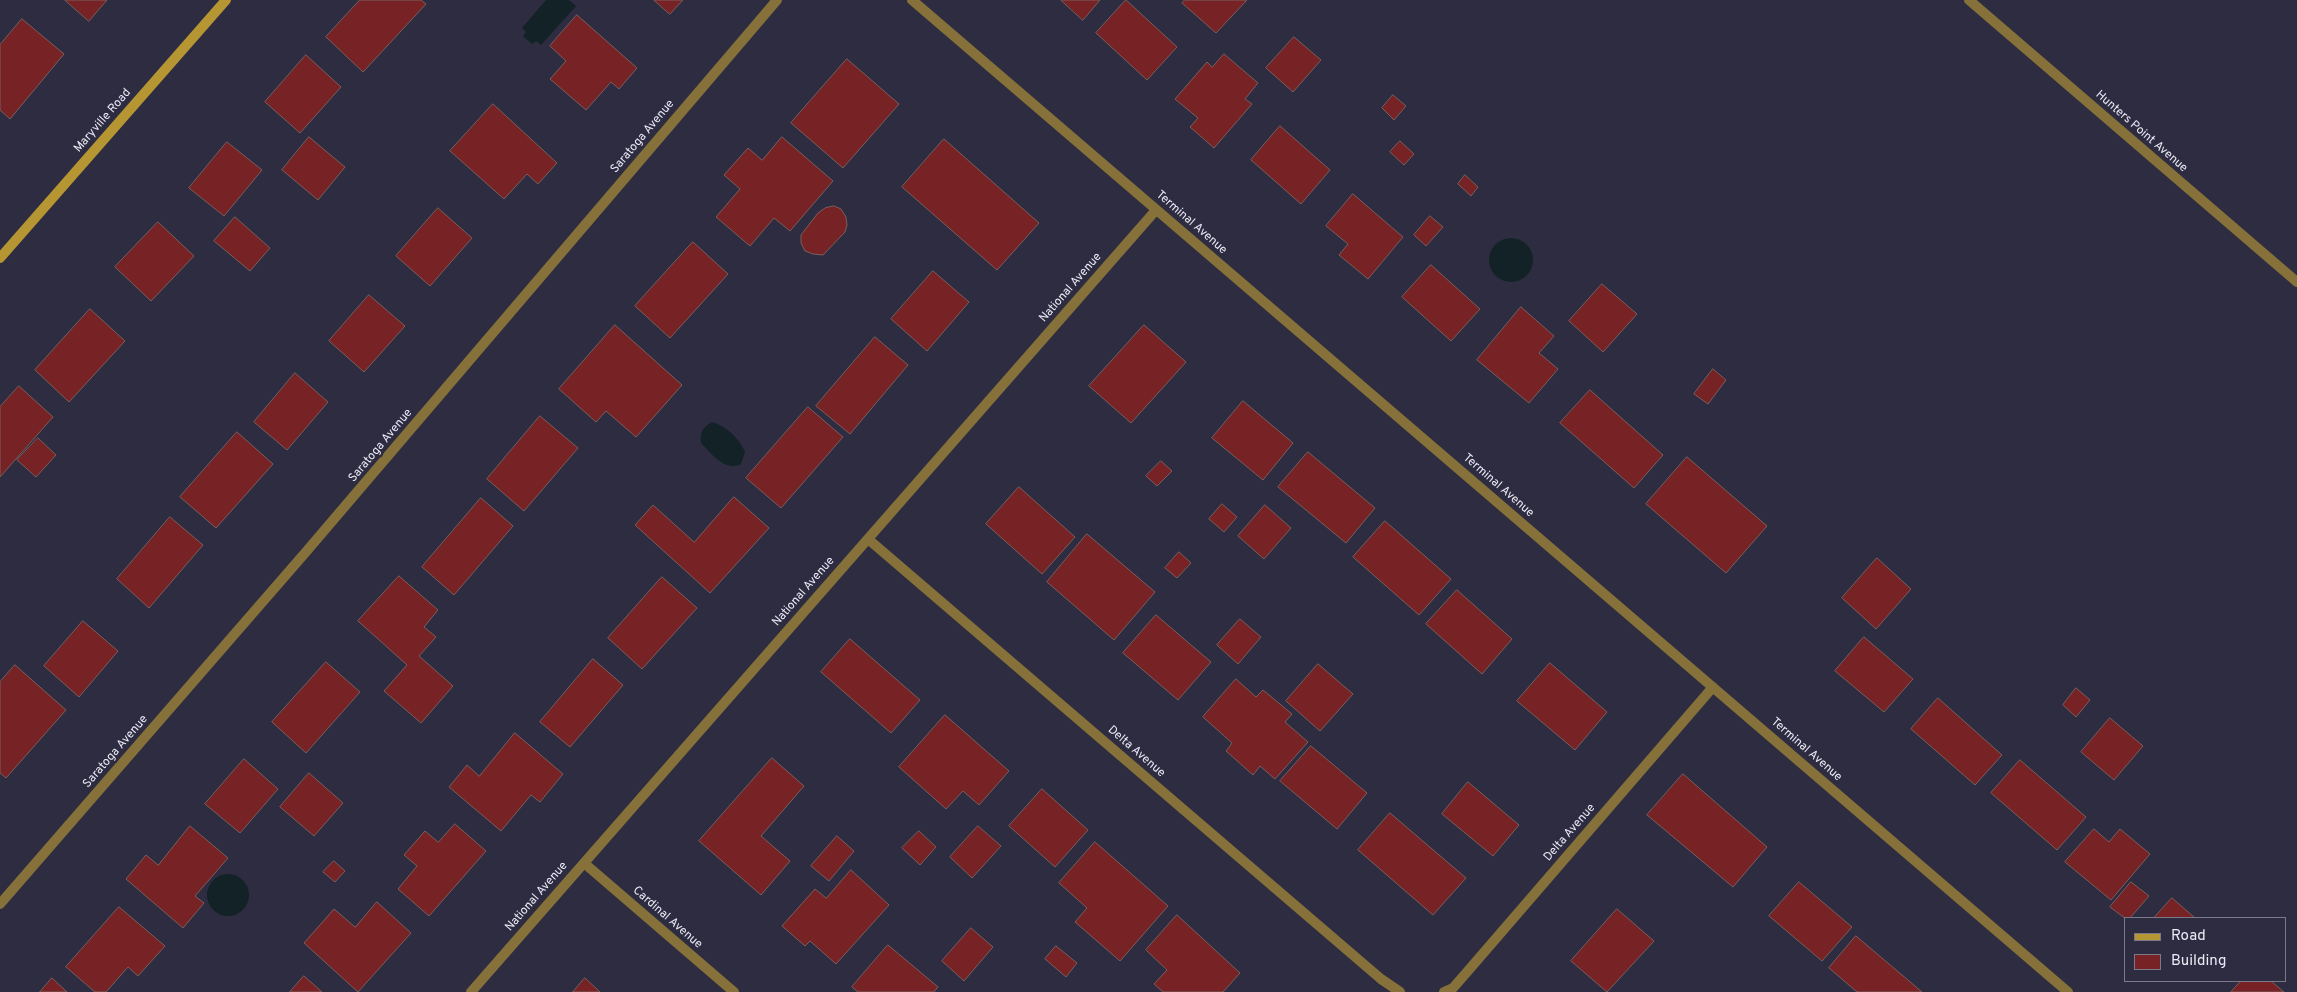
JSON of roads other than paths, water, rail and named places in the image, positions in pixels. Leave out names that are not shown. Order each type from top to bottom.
[{"type":"main road","name":"Maryville Road","points":[[0,258],[226,0]]},
{"type":"street","name":"Saratoga Avenue","points":[[0,904],[318,538],[777,0]]},
{"type":"street","name":"Terminal Avenue","points":[[912,0],[2068,992]]},
{"type":"street","name":"Hunters Point Avenue","points":[[1969,0],[2297,282]]},
{"type":"street","name":"National Avenue","points":[[471,992],[1156,210]]},
{"type":"street","name":"Delta Avenue","points":[[868,539],[1387,988],[1400,992]]},
{"type":"street","name":"Delta Avenue","points":[[1444,992],[1453,988],[1468,972],[1713,687]]},
{"type":"street","name":"Cardinal Avenue","points":[[584,863],[734,992]]}]
